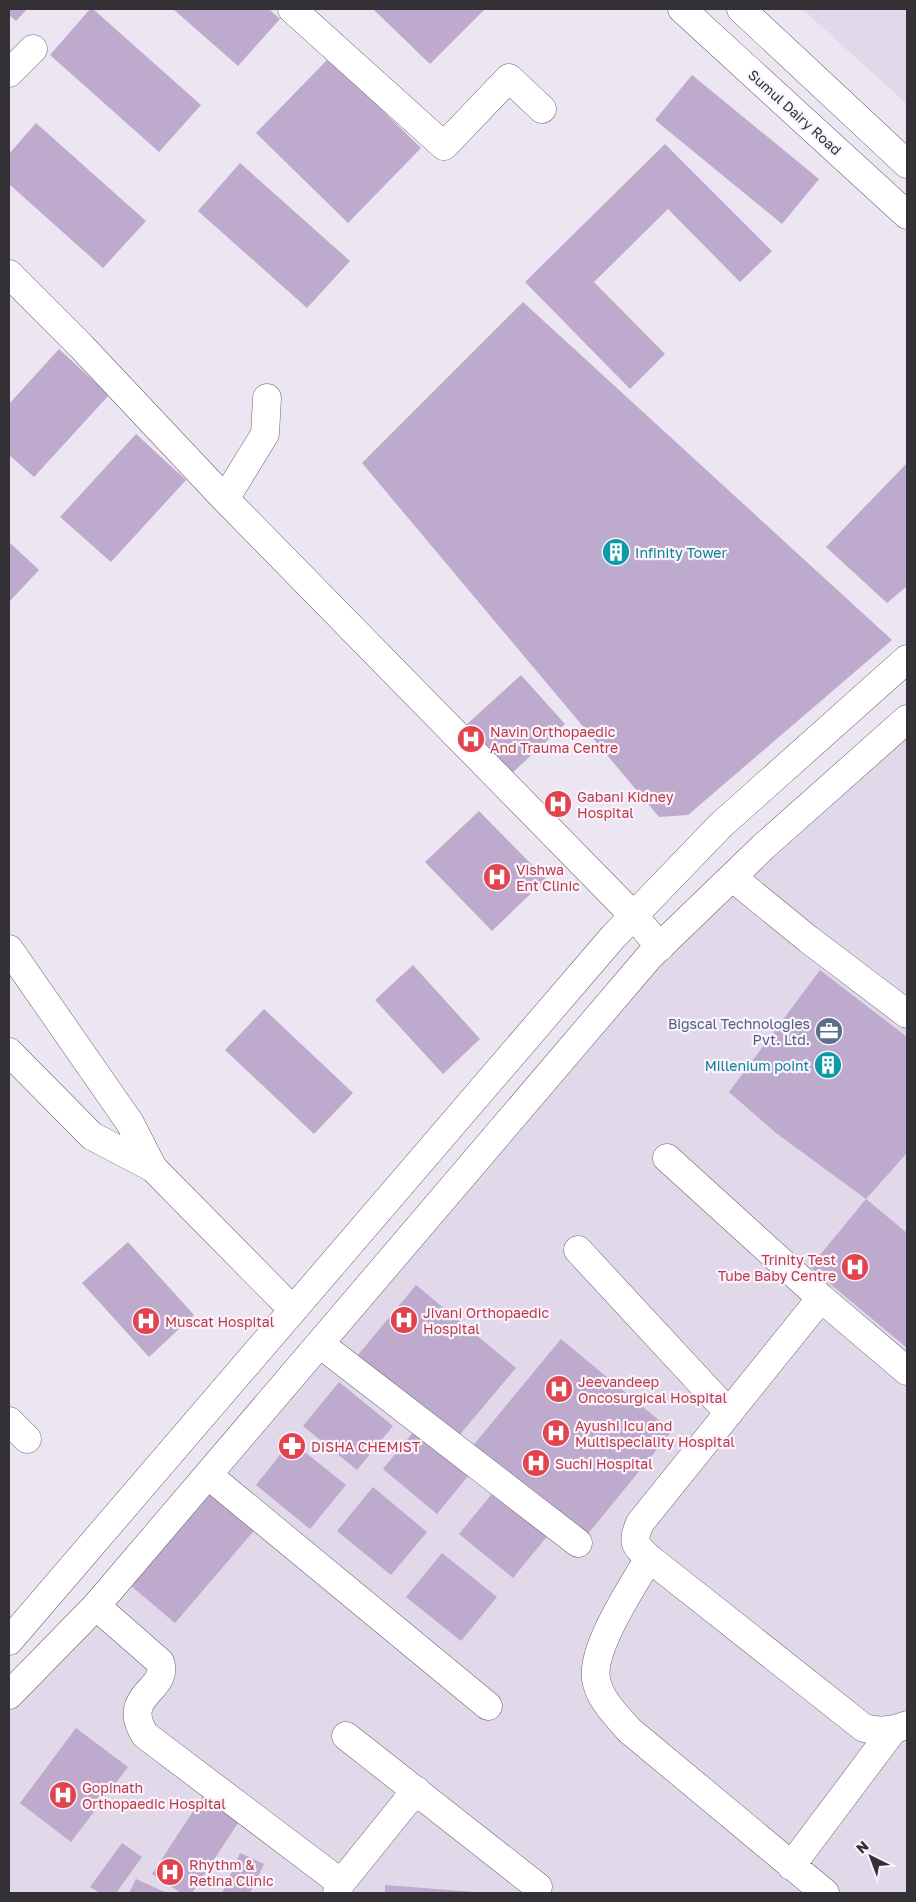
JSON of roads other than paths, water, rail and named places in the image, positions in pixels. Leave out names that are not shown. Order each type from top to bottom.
[{"type":"street","points":[[292,9],[444,146],[509,78],[542,109]]},
{"type":"street","name":"Sumul Dairy Road","points":[[682,9],[907,215]]},
{"type":"street","points":[[741,9],[907,164]]},
{"type":"street","points":[[9,74],[33,49]]},
{"type":"street","points":[[9,274],[81,346],[225,499],[633,916],[660,947]]},
{"type":"street","points":[[225,499],[265,434],[267,398]]},
{"type":"street","points":[[9,1641],[633,916],[720,825],[907,659]]},
{"type":"street","points":[[9,1695],[96,1606],[660,947],[732,877],[907,719]]},
{"type":"street","points":[[732,877],[808,939],[907,1014]]},
{"type":"street","points":[[9,949],[130,1123],[153,1168],[292,1310]]},
{"type":"street","points":[[9,1052],[92,1136],[153,1168]]},
{"type":"street","points":[[667,1158],[821,1298],[907,1371]]},
{"type":"street","points":[[578,1250],[729,1412]]},
{"type":"street","points":[[821,1298],[640,1523],[635,1536],[637,1548],[864,1728],[877,1731],[900,1728]]},
{"type":"street","points":[[320,1344],[578,1543]]},
{"type":"street","points":[[208,1475],[488,1706]]},
{"type":"street","points":[[649,1558],[599,1649],[596,1679],[608,1706],[629,1730],[825,1893]]},
{"type":"street","points":[[96,1606],[160,1662],[162,1668],[160,1677],[140,1704],[136,1714],[137,1723],[145,1735],[339,1888],[416,1790]]},
{"type":"street","points":[[791,1866],[900,1728]]},
{"type":"street","points":[[346,1736],[538,1887]]},
{"type":"place","name":"Infinity Tower","points":[[616,552]]},
{"type":"place","name":"Navin Orthopaedic And Trauma Centre","points":[[471,739]]},
{"type":"place","name":"Gabani Kidney Hospital","points":[[558,804]]},
{"type":"place","name":"Vishwa Ent Clinic","points":[[497,877]]},
{"type":"place","name":"Bigscal Technologies Pvt. Ltd.","points":[[829,1031]]},
{"type":"place","name":"Millenium point","points":[[828,1065]]},
{"type":"place","name":"Trinity Test Tube Baby Centre","points":[[855,1267]]},
{"type":"place","name":"Jivani Orthopaedic Hospital","points":[[404,1320]]},
{"type":"place","name":"Muscat Hospital","points":[[146,1321]]},
{"type":"place","name":"Jeevandeep Oncosurgical Hospital","points":[[559,1389]]},
{"type":"place","name":"Ayushi Icu and Multispeciality Hospital","points":[[556,1433]]},
{"type":"place","name":"DISHA CHEMIST","points":[[292,1446]]},
{"type":"place","name":"Suchi Hospital","points":[[536,1463]]},
{"type":"place","name":"Gopinath Orthopaedic Hospital","points":[[63,1795]]},
{"type":"place","name":"Rhythm & Retina Clinic","points":[[170,1872]]}]
